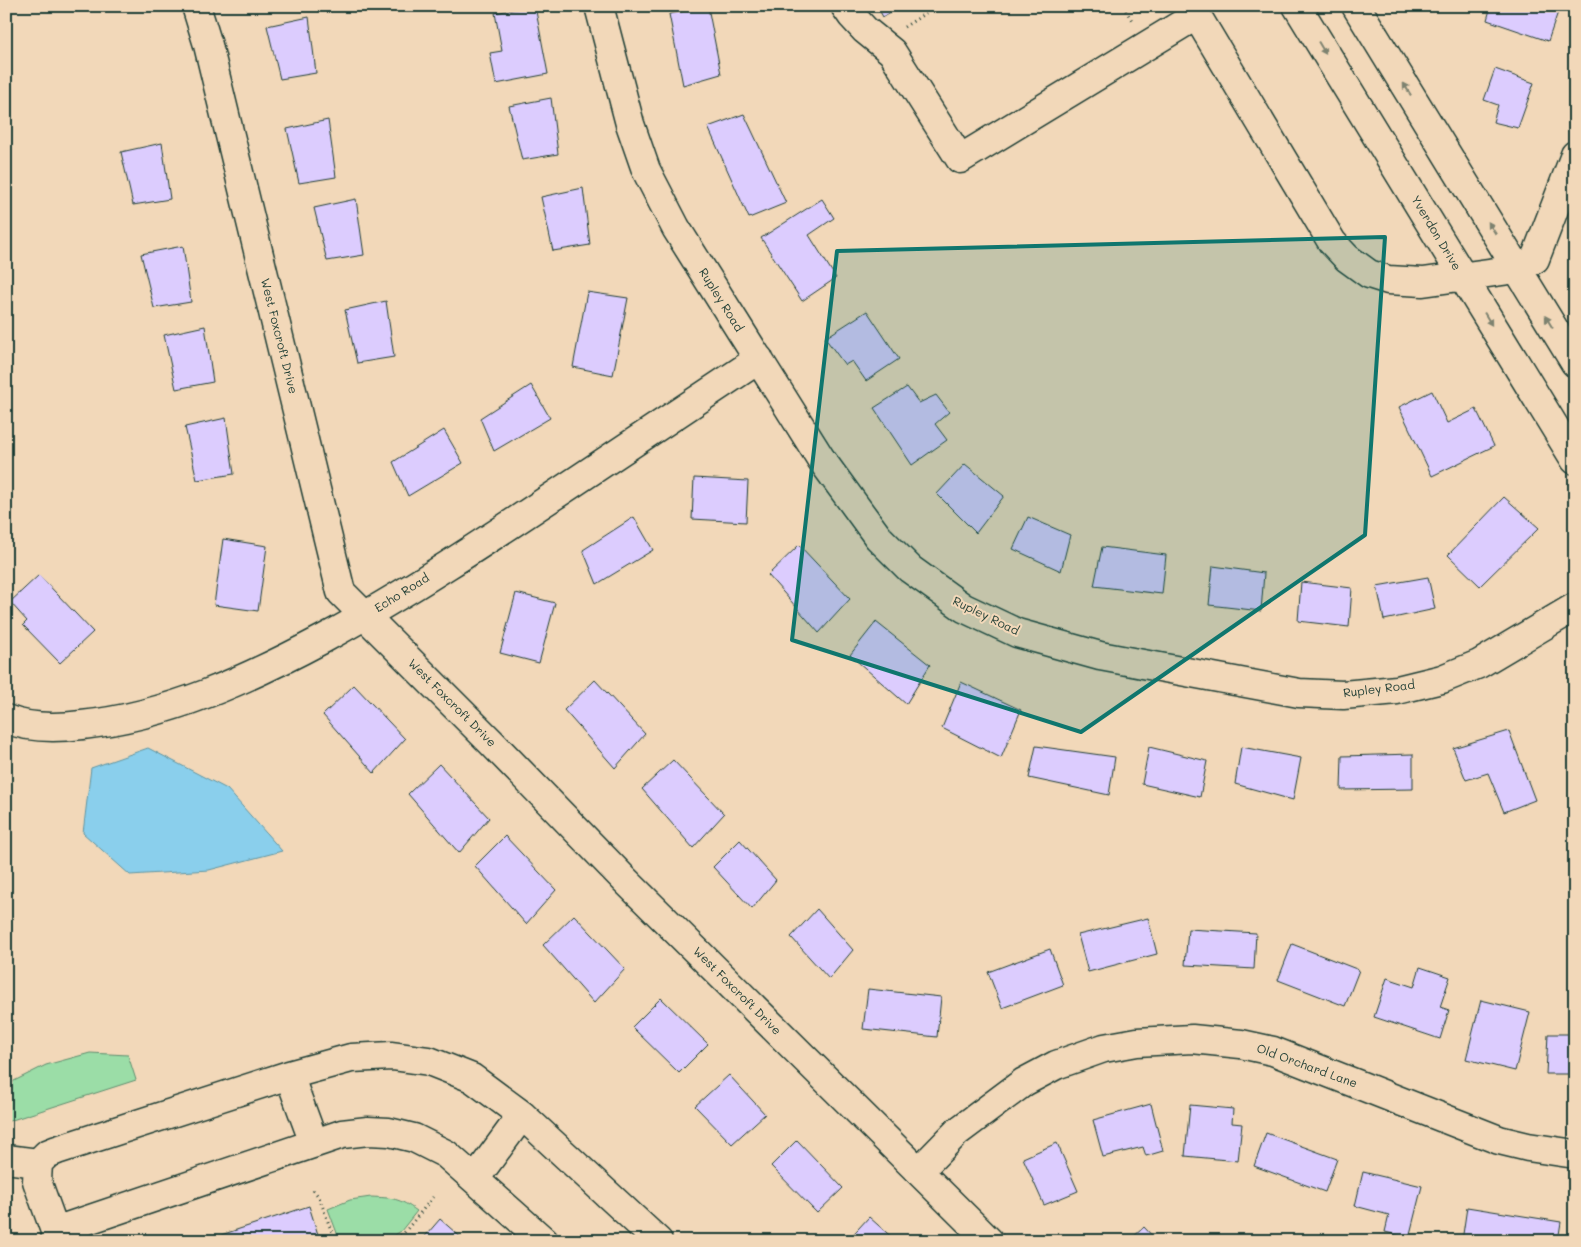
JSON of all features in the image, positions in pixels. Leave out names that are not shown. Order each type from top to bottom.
[{"type":"street","name":"West Foxcroft Drive","points":[[196,6],[208,45],[341,592],[625,880],[989,1241]]},
{"type":"street","name":"Rupley Road","points":[[599,6],[630,124],[646,170],[676,228],[822,459],[878,537],[910,570],[964,608],[1017,633],[1100,656],[1299,693],[1343,694],[1396,690],[1442,679],[1479,664],[1575,607]]},
{"type":"street","points":[[845,6],[865,30],[892,52],[960,159],[1194,11],[1332,242],[1346,258],[1368,274],[1388,280],[1423,282],[1463,277],[1517,269],[1535,259],[1575,155]]},
{"type":"street","name":"Yverdon Drive","points":[[1297,6],[1575,460]]},
{"type":"street","points":[[1356,6],[1575,364]]},
{"type":"street","name":"Echo Road","points":[[6,719],[43,727],[108,722],[170,707],[234,684],[365,616],[410,589],[510,525],[759,359]]},
{"type":"street","name":"Old Orchard Lane","points":[[919,1171],[958,1132],[1024,1082],[1056,1065],[1104,1048],[1137,1042],[1192,1039],[1241,1044],[1273,1051],[1499,1140],[1528,1147],[1575,1154]]},
{"type":"street","points":[[544,1241],[446,1154],[414,1138],[390,1132],[368,1131],[342,1134],[55,1231],[38,1181],[38,1163],[47,1154],[57,1150],[290,1075],[351,1058],[392,1056],[429,1061],[472,1078],[522,1115],[658,1241]]},
{"type":"street","points":[[290,1075],[314,1143]]},
{"type":"street","points":[[475,1179],[522,1115]]},
{"type":"street","points":[[6,1159],[38,1163]]},
{"type":"path","points":[[900,29],[937,6]]},
{"type":"path","points":[[312,1190],[319,1197],[335,1241]]},
{"type":"path","points":[[392,1241],[404,1233],[434,1197]]},
{"type":"highlighted area","points":[[1385,237],[1365,535],[1081,732],[792,640],[837,251]]},
{"type":"green space","points":[[90,1053],[128,1055],[136,1080],[6,1122],[6,1085],[46,1065]]},
{"type":"green space","points":[[371,1197],[396,1200],[405,1203],[417,1211],[401,1231],[386,1241],[340,1241],[328,1209],[350,1200]]},
{"type":"water","points":[[148,748],[227,789],[282,851],[209,870],[130,875],[83,833],[91,768]]},
{"type":"building","points":[[535,6],[548,74],[496,84],[490,53],[502,51],[495,13]]},
{"type":"building","points":[[877,6],[901,6],[883,17]]},
{"type":"building","points":[[1491,6],[1560,6],[1548,41],[1487,20]]},
{"type":"building","points":[[708,7],[721,74],[683,85],[669,14]]},
{"type":"building","points":[[309,17],[316,73],[280,79],[267,26]]},
{"type":"building","points":[[1495,69],[1534,83],[1518,128],[1493,122],[1498,105],[1484,100]]},
{"type":"building","points":[[551,98],[558,154],[522,160],[509,106]]},
{"type":"building","points":[[744,114],[786,203],[749,218],[708,127]]},
{"type":"building","points":[[328,120],[336,177],[299,183],[287,129]]},
{"type":"building","points":[[162,143],[170,199],[133,205],[121,152]]},
{"type":"building","points":[[583,188],[590,245],[553,251],[541,197]]},
{"type":"building","points":[[356,199],[364,255],[327,261],[314,208]]},
{"type":"building","points":[[822,199],[834,218],[809,235],[836,278],[802,301],[761,238]]},
{"type":"building","points":[[183,246],[191,302],[154,308],[141,254]]},
{"type":"building","points":[[587,292],[628,298],[613,375],[573,367]]},
{"type":"building","points":[[386,301],[394,357],[357,363],[345,310]]},
{"type":"building","points":[[867,311],[899,359],[866,381],[852,361],[845,365],[825,338]]},
{"type":"building","points":[[205,326],[213,382],[176,389],[164,335]]},
{"type":"building","points":[[531,385],[550,418],[494,451],[480,418]]},
{"type":"building","points":[[907,387],[919,403],[936,395],[949,412],[935,424],[947,440],[912,465],[874,408]]},
{"type":"building","points":[[1432,391],[1447,423],[1476,409],[1494,446],[1432,476],[1399,407]]},
{"type":"building","points":[[226,418],[234,474],[197,480],[185,427]]},
{"type":"building","points":[[444,430],[463,463],[408,496],[393,462]]},
{"type":"building","points":[[965,464],[1004,496],[976,533],[937,494]]},
{"type":"building","points":[[694,478],[748,481],[746,522],[692,519]]},
{"type":"building","points":[[1504,497],[1539,528],[1480,586],[1448,555]]},
{"type":"building","points":[[634,517],[653,550],[597,584],[583,550]]},
{"type":"building","points":[[1028,517],[1070,535],[1061,571],[1013,549]]},
{"type":"building","points":[[223,539],[267,546],[258,611],[214,605]]},
{"type":"building","points":[[799,545],[850,599],[819,633],[768,575]]},
{"type":"building","points":[[1102,547],[1166,555],[1162,594],[1094,586]]},
{"type":"building","points":[[1213,566],[1264,573],[1261,611],[1209,605]]},
{"type":"building","points":[[39,575],[93,632],[60,663],[23,625],[27,621],[10,602]]},
{"type":"building","points":[[1428,577],[1435,609],[1384,620],[1377,586]]},
{"type":"building","points":[[1301,582],[1352,588],[1349,627],[1298,621]]},
{"type":"building","points":[[516,593],[555,603],[539,663],[500,653]]},
{"type":"building","points":[[876,622],[930,665],[906,704],[850,655]]},
{"type":"building","points":[[595,680],[645,734],[615,768],[564,710]]},
{"type":"building","points":[[961,682],[1021,710],[1001,758],[942,728]]},
{"type":"building","points":[[354,685],[405,739],[374,773],[323,715]]},
{"type":"building","points":[[1509,731],[1535,800],[1504,812],[1488,773],[1466,780],[1453,748]]},
{"type":"building","points":[[1036,746],[1115,757],[1109,795],[1029,778]]},
{"type":"building","points":[[1149,747],[1207,761],[1200,797],[1142,784]]},
{"type":"building","points":[[1241,747],[1301,758],[1293,800],[1235,784]]},
{"type":"building","points":[[1413,754],[1413,789],[1341,790],[1342,756]]},
{"type":"building","points":[[673,760],[724,814],[693,848],[642,789]]},
{"type":"building","points":[[439,764],[489,818],[459,853],[408,794]]},
{"type":"building","points":[[505,836],[556,890],[526,924],[475,866]]},
{"type":"building","points":[[740,840],[776,880],[752,909],[713,867]]},
{"type":"building","points":[[817,909],[853,950],[829,979],[791,937]]},
{"type":"building","points":[[574,915],[625,969],[594,1003],[543,945]]},
{"type":"building","points":[[1148,918],[1157,954],[1088,972],[1078,935]]},
{"type":"building","points":[[1188,929],[1256,933],[1254,969],[1185,965]]},
{"type":"building","points":[[1292,944],[1359,970],[1345,1006],[1278,980]]},
{"type":"building","points":[[1050,949],[1063,985],[1002,1008],[988,972]]},
{"type":"building","points":[[1420,967],[1450,977],[1440,1007],[1449,1010],[1440,1039],[1374,1017],[1387,978],[1414,987]]},
{"type":"building","points":[[868,989],[941,997],[937,1037],[863,1029]]},
{"type":"building","points":[[661,998],[708,1044],[679,1073],[632,1027]]},
{"type":"building","points":[[1481,1000],[1530,1012],[1515,1071],[1466,1059]]},
{"type":"building","points":[[1548,1034],[1575,1034],[1575,1074],[1546,1074]]},
{"type":"building","points":[[729,1075],[765,1114],[732,1144],[695,1106]]},
{"type":"building","points":[[1151,1104],[1163,1151],[1146,1156],[1143,1147],[1103,1157],[1093,1120]]},
{"type":"building","points":[[1190,1105],[1233,1109],[1232,1123],[1242,1124],[1238,1161],[1185,1156]]},
{"type":"building","points":[[1266,1133],[1337,1159],[1325,1192],[1254,1166]]},
{"type":"building","points":[[797,1140],[843,1188],[817,1213],[771,1166]]},
{"type":"building","points":[[1057,1143],[1078,1191],[1044,1205],[1023,1158]]},
{"type":"building","points":[[1363,1172],[1422,1186],[1409,1238],[1385,1232],[1389,1215],[1355,1206]]},
{"type":"building","points":[[309,1206],[320,1241],[203,1241]]},
{"type":"building","points":[[1467,1207],[1561,1222],[1558,1241],[1462,1241]]},
{"type":"building","points":[[869,1217],[896,1241],[847,1241]]},
{"type":"building","points":[[440,1219],[465,1241],[421,1241]]},
{"type":"building","points":[[1144,1227],[1157,1241],[1129,1241]]}]
